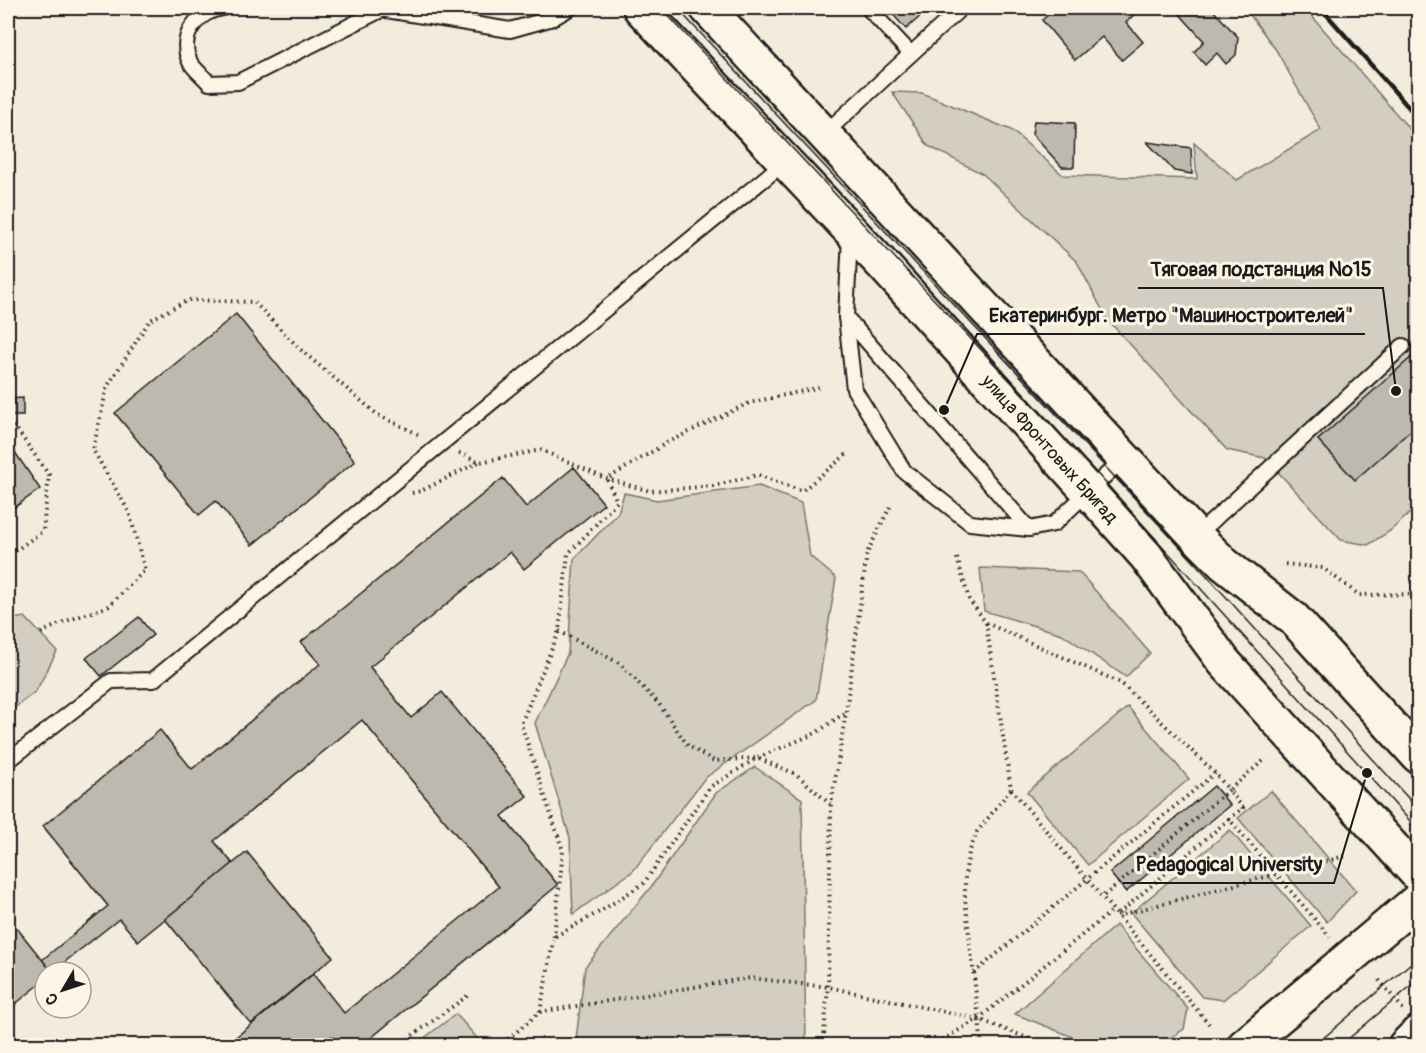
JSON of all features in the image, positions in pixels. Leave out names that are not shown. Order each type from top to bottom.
[{"type":"main road","name":"улица Фронтовых Бригад","points":[[640,8],[786,161],[1088,491],[1146,556],[1224,663],[1419,875]]},
{"type":"main road","points":[[707,8],[1196,536],[1224,564],[1294,619],[1419,756]]},
{"type":"main road","points":[[1244,1046],[1419,900]]},
{"type":"main road","points":[[1405,1046],[1413,1023]]},
{"type":"lane","points":[[224,8],[213,9],[195,20],[187,38],[189,61],[208,83],[238,82],[377,8],[510,30],[548,13],[570,8]]},
{"type":"lane","points":[[868,8],[910,53]]},
{"type":"lane","points":[[824,134],[961,8]]},
{"type":"lane","points":[[8,761],[111,681],[153,680],[786,161]]},
{"type":"lane","points":[[850,231],[846,316],[854,389],[904,471],[970,523],[1029,529],[1054,524],[1125,458]]},
{"type":"lane","points":[[846,316],[1029,529]]},
{"type":"lane","points":[[1196,536],[1403,346]]},
{"type":"path","points":[[41,633],[61,622],[109,606],[145,570],[129,512],[93,450],[107,387],[150,320],[188,300],[254,302],[302,351],[378,415],[480,462]]},
{"type":"path","points":[[607,479],[668,442],[749,403],[821,387]]},
{"type":"path","points":[[8,423],[15,427],[50,475],[43,531],[8,556]]},
{"type":"path","points":[[375,499],[421,491],[480,462],[541,450],[607,479],[650,491],[713,486],[758,475],[802,491],[847,454]]},
{"type":"path","points":[[540,1012],[554,937],[563,851],[521,724],[559,631],[568,554],[617,502],[607,479]]},
{"type":"path","points":[[823,1046],[828,987],[831,805],[867,553],[891,505]]},
{"type":"path","points":[[957,558],[969,599],[986,623],[1011,789],[1209,1024]]},
{"type":"path","points":[[1285,564],[1323,568],[1359,595],[1419,594]]},
{"type":"path","points":[[986,623],[1121,683],[1215,773],[1243,808],[1116,916]]},
{"type":"path","points":[[559,631],[620,663],[659,704],[688,746],[714,761],[757,758],[796,774],[831,805]]},
{"type":"path","points":[[554,937],[601,911],[644,883],[710,787],[757,758],[816,733],[846,712]]},
{"type":"path","points":[[1101,898],[1263,761]]},
{"type":"path","points":[[974,973],[1215,773]]},
{"type":"path","points":[[982,1046],[965,899],[969,853],[977,832],[988,815],[1011,789]]},
{"type":"path","points":[[1229,819],[1333,940]]},
{"type":"path","points":[[1116,916],[1349,855]]},
{"type":"path","points":[[932,1046],[978,1019],[1112,911]]},
{"type":"path","points":[[508,1039],[540,1012],[750,978],[828,987],[978,1019],[1048,1046]]},
{"type":"path","points":[[1379,980],[1413,1023]]},
{"type":"path","points":[[398,1046],[470,994]]},
{"type":"shaded area","points":[[1245,8],[1305,8],[1418,139],[1418,506],[1390,531],[1368,545],[1341,540],[1265,458],[1227,450],[1107,319],[1077,262],[983,174],[928,146],[892,92],[922,93],[1011,130],[1063,175],[1197,179],[1194,143],[1237,180],[1321,130],[1276,50]]},
{"type":"shaded area","points":[[759,486],[801,503],[810,556],[836,578],[816,700],[705,778],[633,871],[573,914],[570,838],[535,723],[568,653],[574,559],[618,513],[624,493],[657,500]]},
{"type":"shaded area","points":[[980,568],[1079,572],[1150,653],[1126,677],[1062,634],[984,611]]},
{"type":"shaded area","points":[[25,617],[57,651],[36,691],[8,713],[8,620]]},
{"type":"shaded area","points":[[1128,707],[1189,779],[1088,865],[1027,792]]},
{"type":"shaded area","points":[[755,767],[802,799],[806,1045],[568,1045],[576,1039],[585,967],[651,887],[716,793]]},
{"type":"shaded area","points":[[1271,791],[1356,891],[1327,922],[1238,818]]},
{"type":"shaded area","points":[[1230,830],[1311,926],[1223,1000],[1202,997],[1131,913]]},
{"type":"shaded area","points":[[1116,925],[1188,1009],[1184,1029],[1160,1045],[1093,1045],[1015,1014]]},
{"type":"shaded area","points":[[456,1014],[483,1045],[415,1045]]},
{"type":"building","points":[[887,8],[930,8],[906,29]]},
{"type":"building","points":[[1056,8],[1130,8],[1135,14],[1126,22],[1143,42],[1122,60],[1102,37],[1075,60],[1042,20]]},
{"type":"building","points":[[1211,8],[1238,37],[1236,55],[1226,64],[1217,53],[1205,65],[1194,52],[1204,41],[1175,9]]},
{"type":"building","points":[[1034,121],[1075,123],[1074,167],[1062,167],[1032,134]]},
{"type":"building","points":[[1147,142],[1191,148],[1192,174],[1174,171]]},
{"type":"building","points":[[236,314],[355,461],[252,545],[216,501],[199,515],[115,413]]},
{"type":"building","points":[[1415,354],[1418,358],[1418,424],[1355,480],[1318,440]]},
{"type":"building","points":[[23,398],[23,416],[8,416],[8,399]]},
{"type":"building","points":[[8,442],[40,489],[8,512]]},
{"type":"building","points":[[574,467],[604,504],[524,569],[510,552],[370,667],[411,718],[442,692],[527,796],[502,816],[558,885],[361,1046],[340,1046],[332,1036],[320,1046],[225,1046],[313,974],[344,1013],[499,887],[362,720],[214,841],[233,864],[138,941],[119,919],[67,960],[42,960],[108,906],[43,826],[160,730],[192,769],[320,664],[301,642],[503,478],[526,507]]},
{"type":"building","points":[[139,617],[153,635],[101,676],[86,658]]},
{"type":"building","points":[[1214,786],[1230,805],[1126,892],[1110,873]]},
{"type":"building","points":[[247,852],[333,957],[251,1024],[165,919]]},
{"type":"building","points":[[8,917],[42,960],[33,960],[33,990],[8,1010]]},
{"type":"tram line","points":[[661,8],[1102,479],[1410,821],[1418,838]]},
{"type":"tram line","points":[[677,8],[1209,578],[1418,809]]},
{"type":"tram line","points":[[1314,1046],[1418,957]]},
{"type":"tram line","points":[[1340,1046],[1418,980]]},
{"type":"railway","points":[[1321,8],[1418,118]]},
{"type":"place","name":"Тяговая подстанция №15","points":[[1396,391]]},
{"type":"place","name":"Екатеринбург. Метро \"Машиностроителей\"","points":[[944,410]]},
{"type":"place","name":"Pedagogical University","points":[[1367,773]]}]
